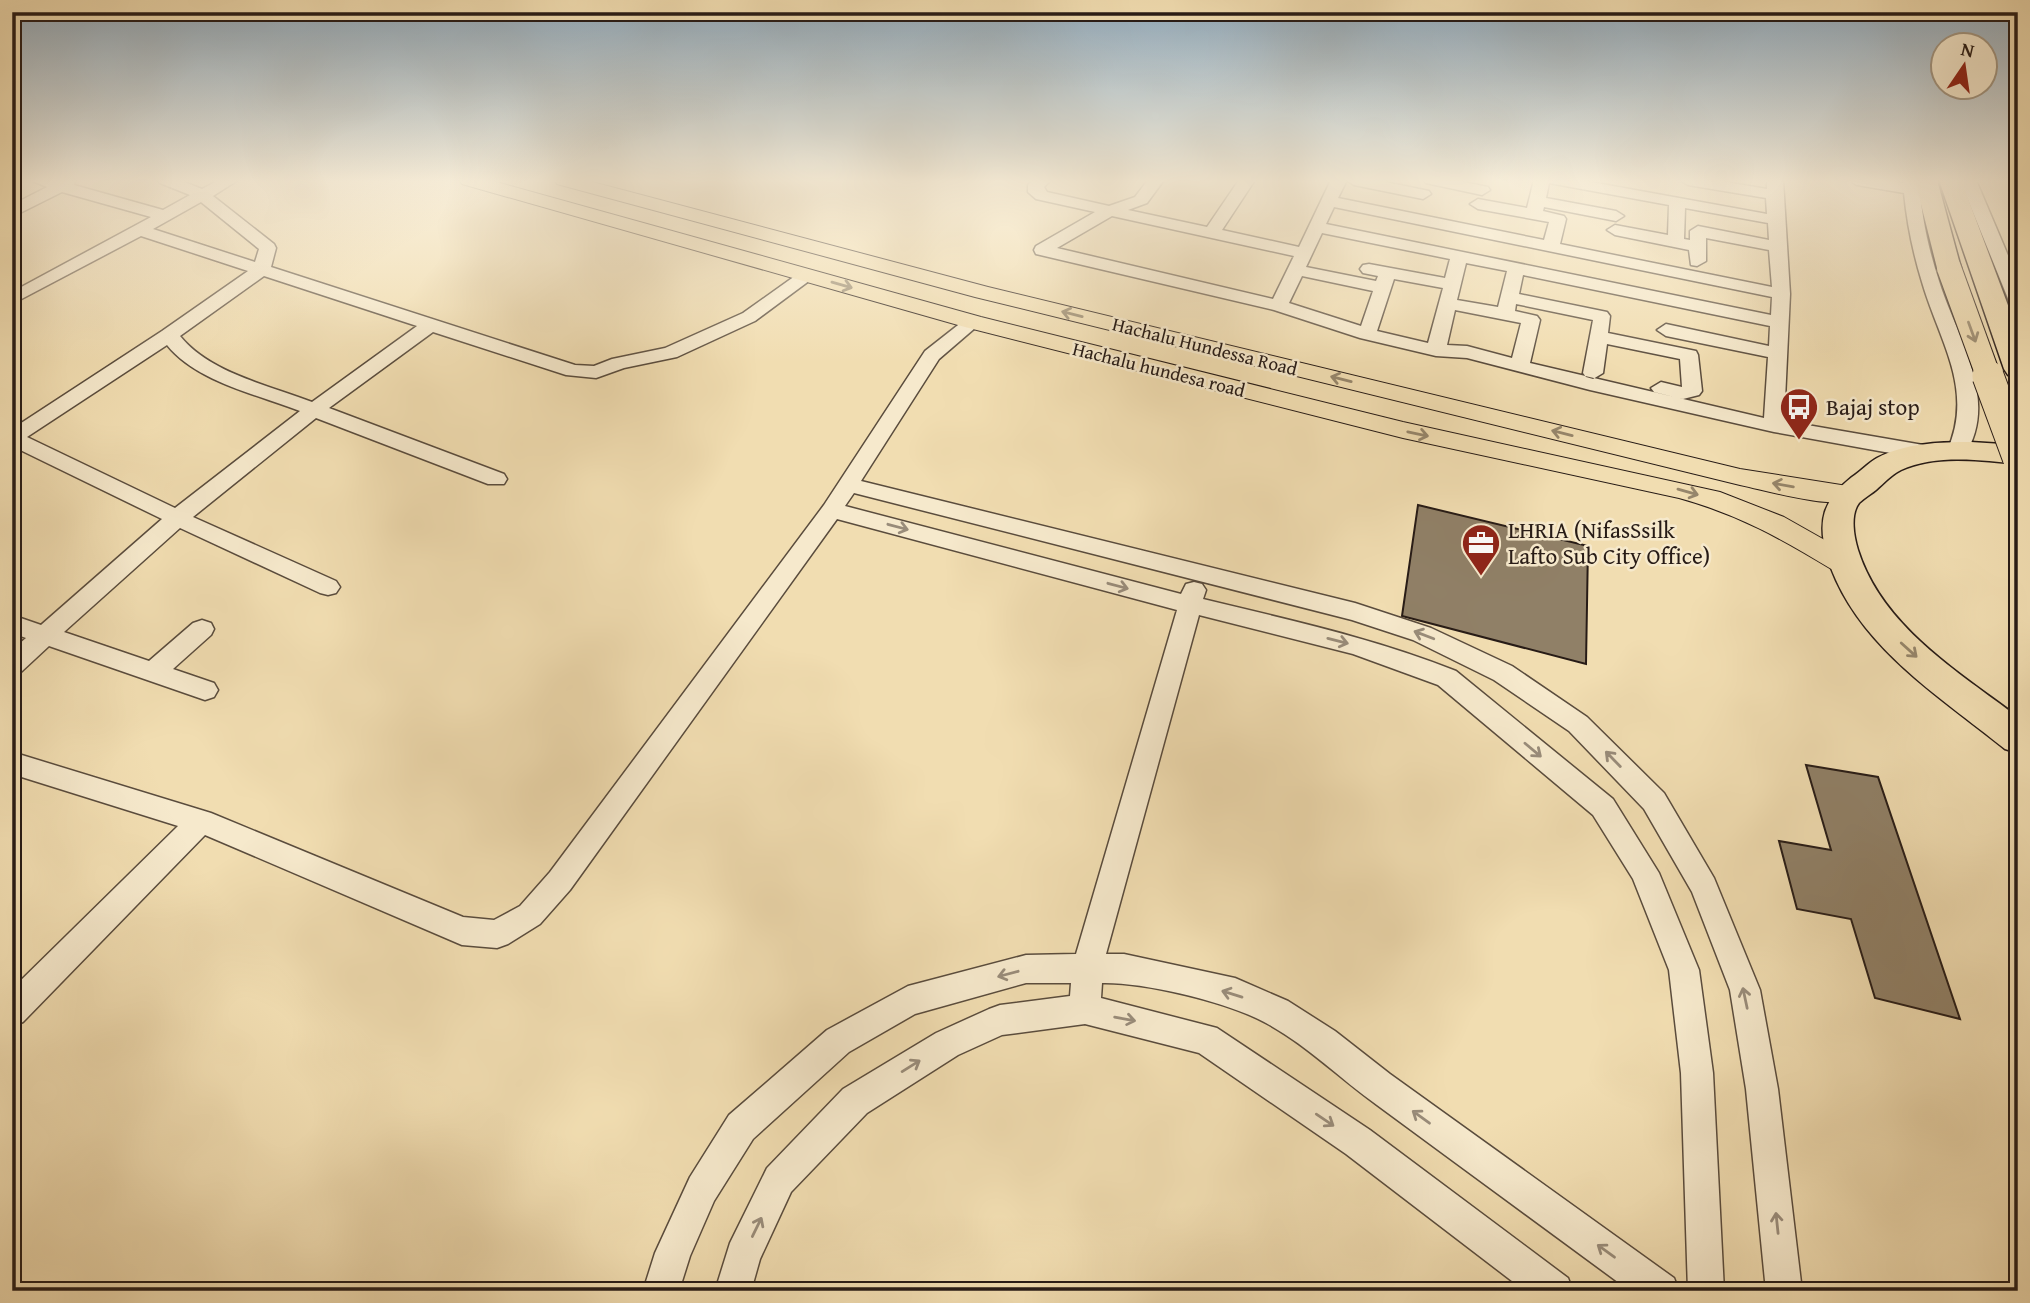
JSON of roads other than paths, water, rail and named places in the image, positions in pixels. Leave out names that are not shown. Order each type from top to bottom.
[{"type":"highway","points":[[1939,241],[2018,456],[1943,452],[1891,463],[1843,501],[1837,529],[1843,563],[1863,600],[1881,623],[1922,662],[2018,738]]},
{"type":"highway","points":[[1973,241],[2018,369]]},
{"type":"highway","points":[[1962,692],[2018,725]]},
{"type":"main road","name":"Hachalu hundesa road","points":[[684,241],[973,321],[1403,430],[1720,501],[1775,523],[1843,563]]},
{"type":"main road","name":"Hachalu Hundessa Road","points":[[784,241],[1740,477],[1817,491],[1851,494]]},
{"type":"main road","points":[[755,261],[792,243]]},
{"type":"street","points":[[15,296],[115,241]]},
{"type":"street","points":[[172,241],[573,371],[596,372],[619,363],[670,353],[749,317],[808,275]]},
{"type":"street","points":[[12,438],[169,335],[261,270],[268,248],[259,241]]},
{"type":"street","points":[[1058,241],[1042,250],[1279,306],[1367,334],[1436,350],[1467,352],[1593,373],[1688,394],[1692,391],[1689,335]]},
{"type":"street","points":[[1244,241],[1304,253]]},
{"type":"street","points":[[1279,306],[1310,241]]},
{"type":"street","points":[[1367,334],[1380,241]]},
{"type":"street","points":[[1384,241],[1480,260],[1515,259],[1585,266],[1610,257],[1781,294]]},
{"type":"street","points":[[1480,260],[1487,241]]},
{"type":"street","points":[[1530,241],[1551,245],[1585,266],[1604,286],[1779,322]]},
{"type":"street","points":[[1551,245],[1552,241]]},
{"type":"street","points":[[1610,257],[1613,241]]},
{"type":"street","points":[[1696,275],[1698,241]]},
{"type":"street","points":[[1716,241],[1779,247]]},
{"type":"street","points":[[1774,426],[1781,294],[1778,241]]},
{"type":"street","points":[[1521,361],[1774,426],[1943,452],[1966,434],[1969,406],[1965,382],[1930,282],[1919,241]]},
{"type":"street","points":[[1994,241],[2018,301]]},
{"type":"street","points":[[1436,350],[1459,256]]},
{"type":"street","points":[[1507,305],[1515,259]]},
{"type":"street","points":[[1296,270],[1452,284]]},
{"type":"street","points":[[1593,373],[1604,286]]},
{"type":"street","points":[[1666,299],[1666,350]]},
{"type":"street","points":[[1447,303],[1507,305],[1534,311],[1601,316]]},
{"type":"street","points":[[1521,361],[1534,311]]},
{"type":"street","points":[[12,763],[201,821],[462,931],[497,934],[530,915],[560,881],[832,510],[932,355],[973,321]]},
{"type":"street","points":[[12,665],[177,518],[316,408],[432,324]]},
{"type":"street","points":[[1666,330],[1779,354]]},
{"type":"street","points":[[169,335],[186,356],[218,373],[316,408],[496,479]]},
{"type":"street","points":[[1599,337],[1689,355]]},
{"type":"street","points":[[12,438],[328,587]]},
{"type":"street","points":[[849,485],[1355,612],[1422,634],[1462,651],[1503,673],[1578,724],[1654,802],[1704,887],[1745,990],[1762,1089],[1784,1291]]},
{"type":"street","points":[[832,510],[1190,605],[1367,648],[1417,664],[1447,678],[1603,807],[1645,873],[1684,970],[1697,1073],[1706,1291]]},
{"type":"street","points":[[1085,1009],[1087,968],[1198,574]]},
{"type":"street","points":[[12,624],[205,690]]},
{"type":"street","points":[[153,672],[202,629]]},
{"type":"street","points":[[1603,807],[1644,792]]},
{"type":"street","points":[[12,1011],[201,821]]},
{"type":"street","points":[[661,1291],[673,1253],[702,1189],[741,1127],[838,1041],[908,1001],[1026,969],[1087,968],[1124,968],[1235,993],[1277,1012],[1324,1042],[1378,1086],[1661,1291]]},
{"type":"street","points":[[733,1291],[743,1256],[779,1180],[855,1101],[947,1044],[1000,1020],[1085,1009],[1206,1039],[1358,1142],[1555,1291]]},
{"type":"place","name":"Bajaj stop","points":[[1799,441]]},
{"type":"place","name":"LHRIA (NifasSsilk Lafto Sub City Office)","points":[[1481,577]]}]
